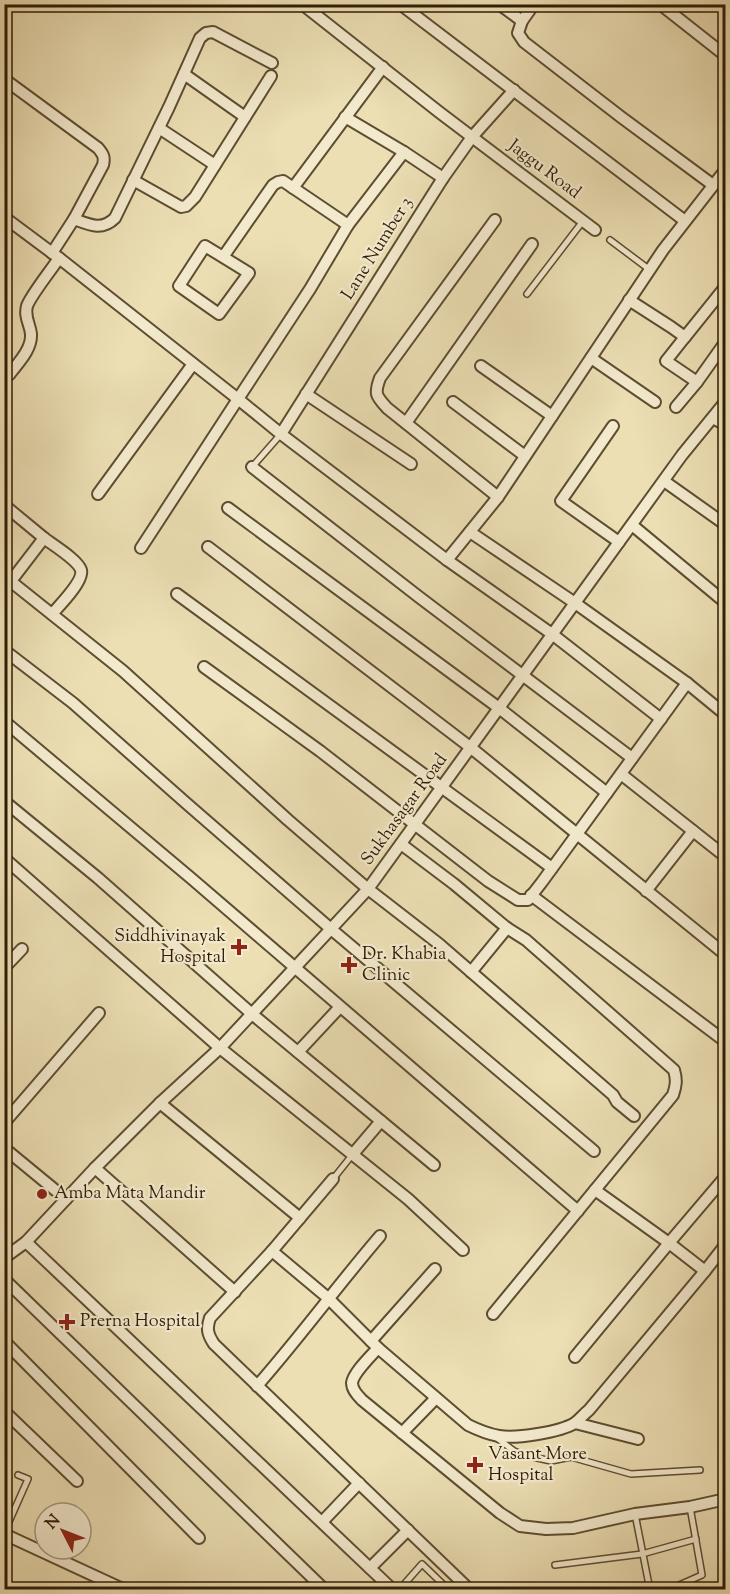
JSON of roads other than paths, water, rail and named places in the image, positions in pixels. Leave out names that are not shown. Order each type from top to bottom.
[{"type":"street","name":"Jaggu Road","points":[[302,4],[595,230]]},
{"type":"street","points":[[400,4],[685,221]]},
{"type":"street","points":[[499,4],[522,21]]},
{"type":"street","points":[[534,4],[522,21],[518,33],[524,42],[713,185]]},
{"type":"street","points":[[660,4],[726,56]]},
{"type":"street","points":[[74,219],[93,226],[100,226],[109,224],[115,218],[200,38],[206,33],[213,32],[272,63]]},
{"type":"street","points":[[293,188],[383,67]]},
{"type":"street","points":[[184,74],[245,117]]},
{"type":"street","points":[[133,180],[181,207],[186,206],[195,197],[271,76]]},
{"type":"street","points":[[4,79],[98,148],[104,160],[56,255],[27,305],[26,320],[31,334],[30,344],[9,375]]},
{"type":"street","name":"Lane Number 3","points":[[280,434],[442,178],[472,137],[514,90]]},
{"type":"street","points":[[345,117],[442,178]]},
{"type":"street","points":[[159,128],[214,165]]},
{"type":"street","points":[[141,548],[310,289],[348,225],[404,152]]},
{"type":"street","points":[[447,561],[498,497],[663,250],[726,169]]},
{"type":"street","points":[[223,257],[273,185],[278,182],[283,181],[348,225]]},
{"type":"street","points":[[4,218],[56,255],[280,434],[447,561],[552,634],[661,719]]},
{"type":"street","points":[[495,220],[380,378],[376,388],[377,397],[387,408],[498,497]]},
{"type":"street","points":[[406,423],[532,244]]},
{"type":"street","points":[[205,246],[223,257],[249,273],[219,314],[178,286],[205,246]]},
{"type":"street","points":[[697,382],[666,360],[726,286]]},
{"type":"street","points":[[629,300],[685,338]]},
{"type":"street","points":[[676,406],[697,382],[724,344]]},
{"type":"street","points":[[591,358],[655,402]]},
{"type":"street","points":[[98,494],[193,364]]},
{"type":"street","points":[[481,366],[552,416]]},
{"type":"street","points":[[306,394],[411,464]]},
{"type":"street","name":"Sukhasagar Road","points":[[4,1258],[26,1242],[160,1103],[220,1048],[368,889],[682,455],[726,401]]},
{"type":"street","points":[[453,402],[525,456]]},
{"type":"street","points":[[713,418],[726,424]]},
{"type":"street","points":[[613,426],[561,501],[619,542]]},
{"type":"street","points":[[252,466],[522,676],[633,758]]},
{"type":"street","points":[[664,480],[726,525]]},
{"type":"street","points":[[4,505],[75,561],[81,569],[81,576],[76,586],[52,614]]},
{"type":"street","points":[[228,508],[499,708],[607,793]]},
{"type":"street","points":[[632,525],[726,603]]},
{"type":"street","points":[[470,532],[687,683],[726,716]]},
{"type":"street","points":[[44,538],[8,579],[123,671],[288,820],[368,889],[439,944],[613,1095],[634,1116]]},
{"type":"street","points":[[208,547],[470,747],[726,955]]},
{"type":"street","points":[[177,594],[552,868]]},
{"type":"street","points":[[4,650],[73,703],[331,928],[594,1150]]},
{"type":"street","points":[[204,668],[320,751],[488,881],[518,900],[528,900],[687,683]]},
{"type":"street","points":[[4,721],[578,1211]]},
{"type":"street","points":[[621,774],[726,856]]},
{"type":"street","points":[[4,801],[98,878],[252,1014],[434,1165]]},
{"type":"street","points":[[646,891],[693,831]]},
{"type":"street","points":[[400,844],[454,884],[507,928],[526,940],[674,1070],[676,1078],[673,1095],[493,1314]]},
{"type":"street","points":[[4,858],[220,1048],[408,1199],[463,1250]]},
{"type":"street","points":[[531,895],[726,1042]]},
{"type":"street","points":[[471,972],[507,928]]},
{"type":"street","points":[[4,968],[22,949]]},
{"type":"street","points":[[298,1052],[340,1007]]},
{"type":"street","points":[[4,1123],[99,1013]]},
{"type":"street","points":[[160,1103],[300,1218]]},
{"type":"street","points":[[353,1154],[381,1121]]},
{"type":"street","points":[[4,1148],[66,1199]]},
{"type":"street","points":[[95,1168],[235,1292]]},
{"type":"street","points":[[575,1357],[726,1176]]},
{"type":"street","points":[[333,1179],[272,1251],[210,1318],[207,1326],[209,1335],[214,1344],[470,1590]]},
{"type":"street","points":[[595,1190],[705,1271]]},
{"type":"street","points":[[257,1386],[380,1236]]},
{"type":"street","points":[[26,1242],[393,1590]]},
{"type":"street","points":[[272,1251],[328,1298],[374,1344],[468,1425],[494,1435],[517,1437],[562,1428],[575,1423],[589,1410],[726,1244]]},
{"type":"street","points":[[435,1269],[374,1344],[352,1382],[354,1390],[362,1400],[500,1514],[520,1526],[546,1529],[573,1528],[635,1514],[690,1507],[726,1498]]},
{"type":"street","points":[[4,1279],[325,1590]]},
{"type":"street","points":[[4,1341],[199,1538]]},
{"type":"street","points":[[402,1433],[436,1398]]},
{"type":"street","points":[[4,1411],[77,1481]]},
{"type":"street","points":[[575,1423],[638,1439]]},
{"type":"street","points":[[322,1522],[359,1483]]},
{"type":"street","points":[[370,1568],[408,1530]]},
{"type":"street","points":[[4,1533],[125,1590]]},
{"type":"lane","points":[[527,294],[583,221]]},
{"type":"lane","points":[[610,240],[650,270]]},
{"type":"lane","points":[[252,466],[280,434]]},
{"type":"lane","points":[[333,1179],[353,1154]]},
{"type":"lane","points":[[494,1435],[514,1451],[551,1461],[571,1457],[631,1474],[700,1470]]},
{"type":"lane","points":[[4,1533],[28,1479],[18,1475]]},
{"type":"lane","points":[[668,1590],[702,1575],[690,1507]]},
{"type":"lane","points":[[635,1514],[650,1590]]},
{"type":"lane","points":[[555,1565],[642,1554],[696,1539]]},
{"type":"lane","points":[[399,1590],[422,1564],[449,1590]]},
{"type":"place","name":"Siddhivinayak Hospital","points":[[239,947]]},
{"type":"place","name":"Dr. Khabia Clinic","points":[[349,965]]},
{"type":"place","name":"Amba Mata Mandir","points":[[42,1194]]},
{"type":"place","name":"Prerna Hospital","points":[[67,1322]]},
{"type":"place","name":"Vasant More Hospital","points":[[475,1465]]}]
